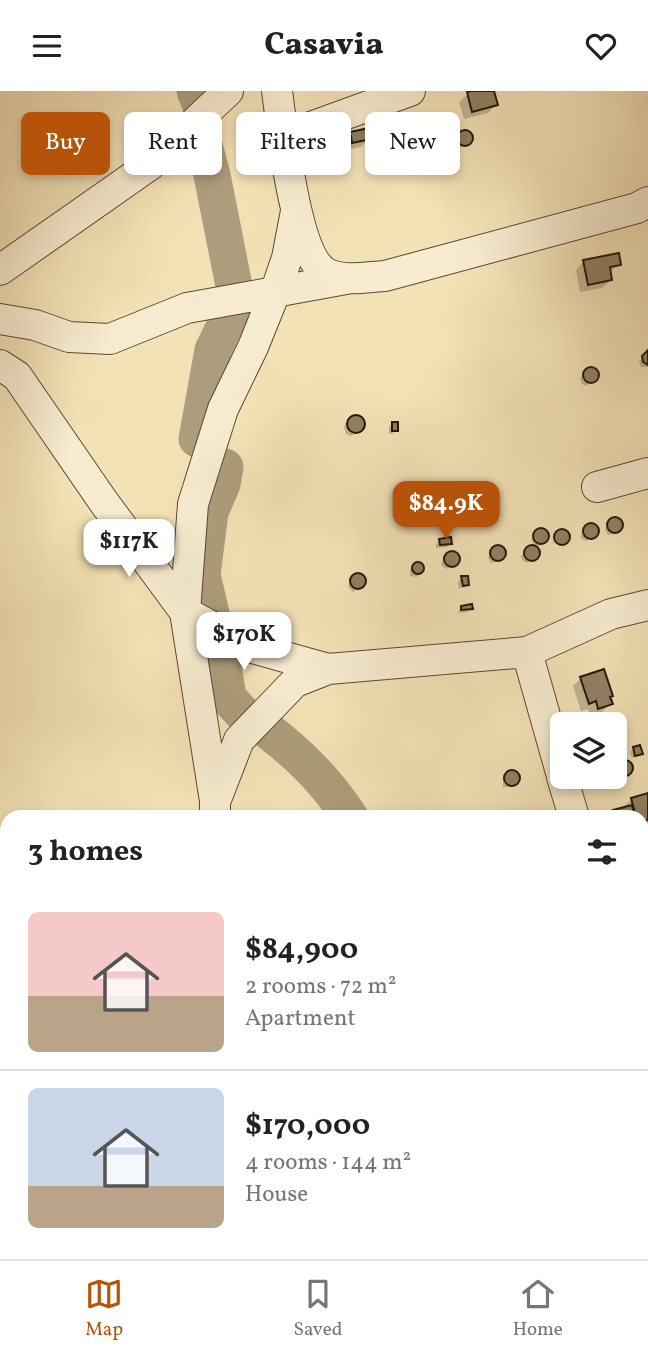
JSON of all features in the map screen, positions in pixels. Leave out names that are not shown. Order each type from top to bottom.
[{"type":"street","points":[[0,270],[150,165],[228,91]]},
{"type":"street","points":[[277,91],[280,112]]},
{"type":"street","points":[[351,112],[410,91]]},
{"type":"street","points":[[290,175],[296,211],[314,260],[325,272],[346,279]]},
{"type":"street","points":[[0,319],[35,325],[69,337],[110,339],[187,308],[276,290],[385,276],[637,208],[648,202]]},
{"type":"street","points":[[220,810],[185,612],[193,504],[223,409],[253,347],[276,290],[287,258],[296,211]]},
{"type":"street","points":[[0,365],[17,376],[103,501],[185,612],[249,647],[328,669]]},
{"type":"street","points":[[597,487],[648,473]]},
{"type":"street","points":[[221,810],[239,740],[295,683],[328,669],[527,652],[611,614],[648,605]]},
{"type":"street","points":[[527,652],[550,734]]},
{"type":"street","points":[[566,789],[572,810]]},
{"type":"building","points":[[494,91],[498,105],[472,112],[467,92]]},
{"type":"building","points":[[365,129],[365,140],[352,143],[351,132]]},
{"type":"building","points":[[462,131],[468,131],[472,135],[472,141],[468,145],[460,143]]},
{"type":"building","points":[[619,253],[621,265],[610,267],[612,280],[588,285],[583,260]]},
{"type":"building","points":[[648,350],[648,365],[643,362],[642,356]]},
{"type":"building","points":[[591,367],[599,375],[591,383],[583,375]]},
{"type":"building","points":[[352,415],[360,415],[365,424],[363,431],[352,433],[347,428],[347,420]]},
{"type":"building","points":[[392,422],[398,422],[398,431],[392,431]]},
{"type":"building","points":[[615,517],[623,525],[615,533],[607,525]]},
{"type":"building","points":[[591,523],[599,531],[591,539],[583,531]]},
{"type":"building","points":[[541,528],[549,536],[541,544],[533,536]]},
{"type":"building","points":[[562,529],[570,537],[562,545],[554,537]]},
{"type":"building","points":[[451,537],[452,544],[440,545],[439,539]]},
{"type":"building","points":[[498,545],[506,553],[498,561],[490,553]]},
{"type":"building","points":[[532,545],[540,553],[532,561],[524,553]]},
{"type":"building","points":[[452,551],[460,559],[452,567],[444,559]]},
{"type":"building","points":[[413,563],[423,563],[423,573],[413,573]]},
{"type":"building","points":[[358,573],[366,581],[358,589],[350,581]]},
{"type":"building","points":[[461,576],[468,576],[469,585],[463,586]]},
{"type":"building","points":[[472,604],[473,609],[461,610],[461,606]]},
{"type":"building","points":[[604,669],[613,704],[598,709],[596,701],[589,704],[580,677]]},
{"type":"building","points":[[640,745],[643,754],[635,756],[633,747]]},
{"type":"building","points":[[627,761],[632,765],[632,771],[627,775]]},
{"type":"building","points":[[512,770],[520,778],[512,786],[504,778]]},
{"type":"building","points":[[648,793],[648,810],[634,810],[631,798]]},
{"type":"building","points":[[632,805],[633,810],[613,810]]},
{"type":"waterway","points":[[195,91],[199,101]]},
{"type":"waterway","points":[[212,175],[234,286]]},
{"type":"waterway","points":[[197,439],[213,350],[232,311]]},
{"type":"waterway","points":[[212,618],[202,575],[210,512],[222,484],[225,467]]},
{"type":"waterway","points":[[220,645],[228,698],[246,717]]},
{"type":"waterway","points":[[266,729],[312,769],[345,810]]}]
